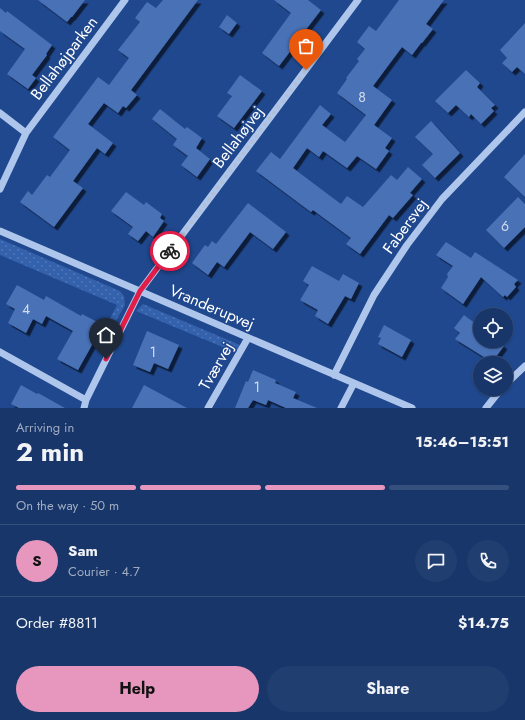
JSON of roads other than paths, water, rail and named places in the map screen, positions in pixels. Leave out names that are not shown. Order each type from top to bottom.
[{"type":"street","name":"Bellahøjparken","points":[[0,189],[26,133],[125,0]]},
{"type":"street","name":"Bellahøjvej","points":[[84,408],[86,400],[140,291],[358,0]]},
{"type":"street","name":"Fabersvej","points":[[334,374],[374,295],[407,245],[442,199],[525,112]]},
{"type":"street","points":[[0,113],[26,133]]},
{"type":"street","name":"Vranderupvej","points":[[0,232],[412,408]]},
{"type":"street","name":"Tværvej","points":[[208,408],[248,338]]},
{"type":"street","points":[[0,352],[86,400]]},
{"type":"street","points":[[513,377],[525,366]]},
{"type":"street","points":[[341,408],[354,383]]},
{"type":"street","points":[[486,408],[495,396]]}]
